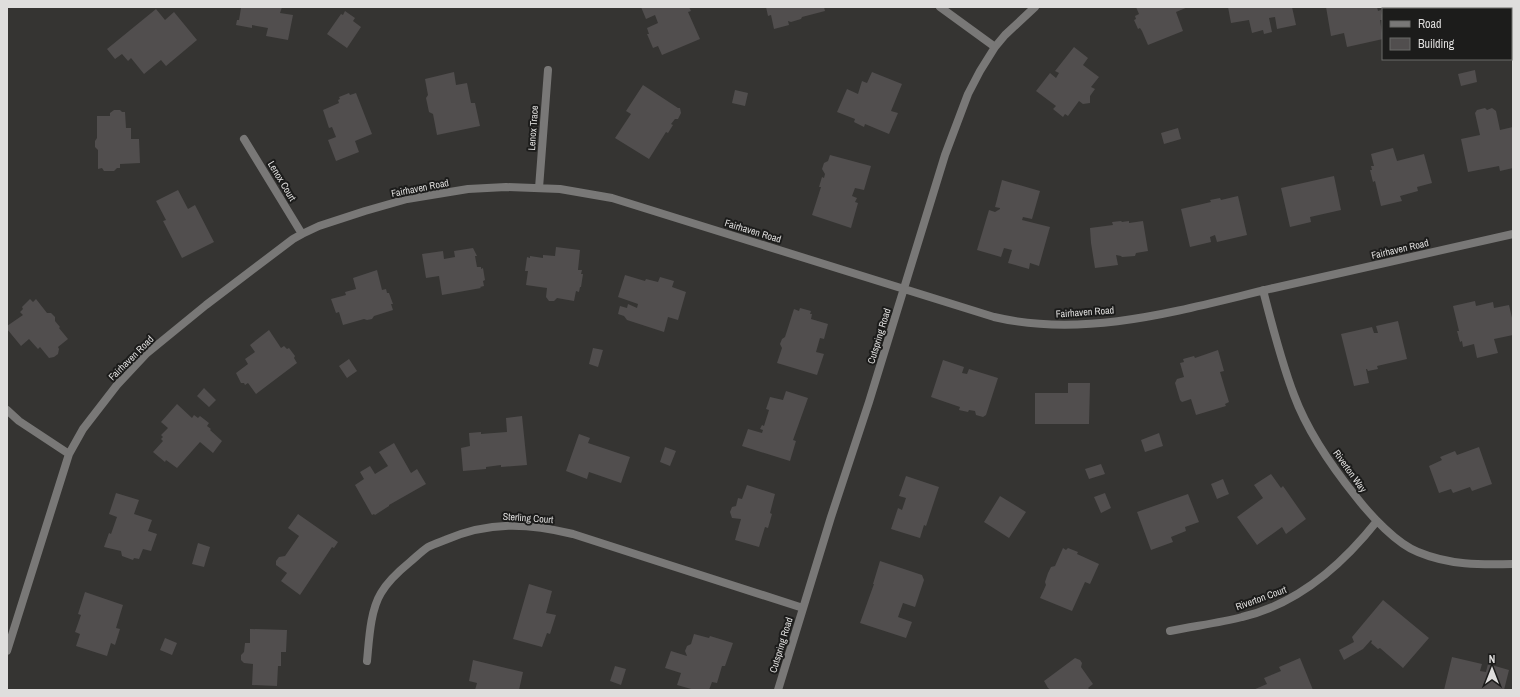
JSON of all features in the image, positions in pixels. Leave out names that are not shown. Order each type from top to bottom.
[{"type":"street","points":[[940,7],[995,47]]},
{"type":"street","name":"Cutspring Road","points":[[778,690],[903,289],[932,203],[945,155],[968,94],[995,47],[1005,35],[1035,7]]},
{"type":"street","name":"Lenox Trace","points":[[539,188],[548,70]]},
{"type":"street","name":"Lenox Court","points":[[244,139],[302,234]]},
{"type":"street","name":"Fairhaven Road","points":[[7,651],[69,454],[83,428],[117,385],[146,354],[212,300],[293,239],[319,226],[407,199],[468,189],[506,187],[560,189],[612,198],[903,289],[1011,321],[1065,326],[1134,319],[1513,234]]},
{"type":"street","name":"Riverton Way","points":[[1263,290],[1281,357],[1294,396],[1305,421],[1334,468],[1377,522],[1405,545],[1427,556],[1450,562],[1466,564],[1513,564]]},
{"type":"street","points":[[7,410],[19,421],[69,454]]},
{"type":"street","name":"Riverton Court","points":[[1170,631],[1244,617],[1274,606],[1295,596],[1321,579],[1345,558],[1377,522]]},
{"type":"street","name":"Sterling Court","points":[[367,661],[371,621],[380,594],[397,572],[428,547],[460,534],[497,526],[518,525],[550,528],[573,534],[803,608]]},
{"type":"building","points":[[238,7],[282,7],[280,13],[293,15],[288,40],[266,36],[268,28],[252,25],[252,28],[236,25],[237,20],[239,20],[241,8]]},
{"type":"building","points":[[641,7],[689,7],[691,11],[688,12],[700,39],[662,55],[658,46],[653,48],[647,34],[649,34],[647,28],[658,23],[655,15],[646,19]]},
{"type":"building","points":[[766,7],[824,7],[825,11],[802,17],[801,19],[791,22],[788,21],[789,25],[774,29],[771,15],[768,16]]},
{"type":"building","points":[[1136,7],[1188,7],[1176,12],[1183,31],[1148,45],[1142,31],[1140,28],[1138,29],[1134,20],[1136,19],[1135,16],[1139,14]]},
{"type":"building","points":[[1228,7],[1292,7],[1296,25],[1277,29],[1275,17],[1269,18],[1272,32],[1264,34],[1263,30],[1252,33],[1249,20],[1231,23]]},
{"type":"building","points":[[1326,7],[1377,7],[1378,11],[1381,10],[1382,20],[1380,20],[1382,39],[1347,47],[1344,33],[1331,36]]},
{"type":"building","points":[[156,9],[165,20],[174,12],[197,40],[166,66],[161,60],[144,74],[131,58],[128,61],[122,54],[115,59],[107,49]]},
{"type":"building","points":[[345,11],[355,18],[353,21],[361,27],[347,48],[327,34],[341,14],[343,15]]},
{"type":"building","points":[[1074,47],[1088,58],[1083,65],[1099,77],[1091,87],[1095,89],[1090,96],[1090,103],[1083,104],[1079,101],[1068,116],[1065,114],[1063,117],[1053,109],[1056,106],[1036,91],[1050,73],[1056,78],[1059,73],[1055,71]]},
{"type":"building","points":[[1475,70],[1477,82],[1461,86],[1458,74]]},
{"type":"building","points":[[454,72],[456,85],[467,83],[471,103],[475,103],[480,126],[437,135],[433,114],[429,112],[426,98],[428,95],[425,79]]},
{"type":"building","points":[[872,72],[902,84],[891,111],[898,113],[889,134],[865,124],[864,127],[854,122],[855,119],[837,112],[847,89],[858,94],[862,81],[867,83]]},
{"type":"building","points":[[643,85],[680,108],[681,113],[678,119],[675,119],[671,124],[673,125],[668,133],[666,132],[649,159],[615,138],[631,114],[626,111]]},
{"type":"building","points":[[735,90],[748,93],[745,106],[732,103]]},
{"type":"building","points":[[349,93],[350,95],[356,93],[372,134],[355,141],[359,152],[336,161],[328,140],[336,137],[332,127],[329,128],[323,110],[339,103],[339,97]]},
{"type":"building","points":[[1485,108],[1487,110],[1492,108],[1496,111],[1500,130],[1513,127],[1513,168],[1500,171],[1499,166],[1468,172],[1461,139],[1480,135],[1475,113],[1477,110]]},
{"type":"building","points":[[114,110],[125,112],[126,128],[131,128],[131,139],[139,139],[140,163],[120,164],[120,168],[117,168],[114,171],[104,171],[102,168],[98,169],[98,150],[95,147],[95,141],[97,138],[97,116],[110,116],[110,113]]},
{"type":"building","points":[[1178,128],[1181,139],[1164,144],[1161,133]]},
{"type":"building","points":[[1393,148],[1397,161],[1424,154],[1432,183],[1417,187],[1418,191],[1400,196],[1402,201],[1381,206],[1375,181],[1373,182],[1370,170],[1372,170],[1371,166],[1374,166],[1371,154]]},
{"type":"building","points":[[830,155],[871,166],[864,190],[855,188],[852,196],[857,198],[855,202],[858,203],[851,228],[812,215],[821,187],[819,187],[822,177],[824,178],[825,174],[822,169],[824,163],[828,161]]},
{"type":"building","points":[[1334,176],[1341,210],[1310,217],[1311,222],[1290,227],[1281,188]]},
{"type":"building","points":[[1002,180],[1040,191],[1032,219],[1023,217],[1022,220],[1050,227],[1039,266],[1030,263],[1029,269],[1008,263],[1012,250],[1004,248],[1001,257],[977,250],[989,210],[995,212],[1000,209],[995,207]]},
{"type":"building","points":[[178,190],[188,209],[195,205],[214,242],[182,258],[163,221],[166,220],[156,201]]},
{"type":"building","points":[[1238,196],[1247,235],[1217,242],[1215,235],[1210,237],[1211,242],[1190,247],[1181,209],[1211,202],[1210,200],[1220,198],[1221,200]]},
{"type":"building","points":[[1129,221],[1129,223],[1143,221],[1148,251],[1136,253],[1135,256],[1122,257],[1116,255],[1118,265],[1095,268],[1090,228],[1113,225],[1112,222]]},
{"type":"building","points":[[556,247],[580,250],[578,270],[582,270],[581,274],[583,274],[581,287],[579,292],[576,291],[574,301],[557,298],[554,301],[549,301],[546,297],[547,288],[526,285],[528,271],[525,271],[527,257],[543,258],[543,255],[555,256]]},
{"type":"building","points":[[473,248],[477,256],[475,256],[477,267],[481,267],[481,269],[483,268],[485,280],[483,281],[484,286],[480,287],[481,288],[442,295],[439,276],[426,278],[422,254],[443,251],[444,259],[455,257],[454,251]]},
{"type":"building","points":[[377,270],[382,290],[386,289],[387,293],[389,293],[393,304],[391,304],[393,310],[374,316],[372,319],[364,319],[343,325],[339,312],[336,313],[331,299],[346,295],[345,292],[356,289],[353,278]]},
{"type":"building","points":[[625,275],[645,281],[646,279],[658,282],[660,277],[674,281],[672,287],[686,292],[678,320],[668,317],[664,332],[627,320],[624,316],[618,314],[620,306],[627,308],[628,304],[637,308],[638,304],[618,297]]},
{"type":"building","points":[[30,299],[33,302],[36,299],[47,313],[51,313],[55,317],[55,321],[60,327],[59,328],[68,339],[58,347],[58,354],[54,357],[49,358],[40,347],[38,349],[29,339],[21,346],[7,329],[7,326],[23,315],[20,312],[23,309],[22,307]]},
{"type":"building","points":[[1475,301],[1476,306],[1493,302],[1494,308],[1509,305],[1513,322],[1513,335],[1494,339],[1498,353],[1477,358],[1474,344],[1463,347],[1462,341],[1460,342],[1453,306]]},
{"type":"building","points":[[800,308],[811,311],[811,319],[828,324],[824,339],[820,338],[816,352],[824,354],[817,375],[777,363],[782,348],[780,344],[782,339],[785,337],[794,309],[799,311]]},
{"type":"building","points":[[1398,321],[1407,359],[1377,366],[1378,369],[1368,371],[1366,369],[1369,383],[1354,386],[1341,334],[1372,327],[1374,333],[1378,333],[1376,326]]},
{"type":"building","points":[[269,330],[281,348],[284,346],[287,349],[289,348],[295,356],[294,358],[297,363],[256,394],[248,383],[245,385],[244,383],[241,383],[236,373],[248,364],[245,359],[255,352],[250,345]]},
{"type":"building","points":[[593,348],[603,350],[598,367],[589,364]]},
{"type":"building","points":[[1218,350],[1224,371],[1220,372],[1229,402],[1225,404],[1226,406],[1196,415],[1191,399],[1182,402],[1180,400],[1175,383],[1177,379],[1184,377],[1180,363],[1184,362],[1183,359],[1194,356],[1195,358]]},
{"type":"building","points":[[349,359],[357,371],[347,378],[339,366]]},
{"type":"building","points":[[943,360],[964,367],[962,373],[967,374],[969,369],[998,378],[986,415],[983,417],[976,415],[975,411],[969,410],[968,412],[959,410],[960,407],[931,397]]},
{"type":"building","points":[[1068,383],[1090,383],[1089,424],[1035,424],[1035,393],[1068,393]]},
{"type":"building","points":[[204,388],[216,400],[209,407],[197,396]]},
{"type":"building","points":[[786,391],[808,398],[793,440],[796,441],[790,461],[742,446],[748,429],[762,433],[763,430],[760,429],[762,425],[764,426],[769,410],[766,409],[770,397],[783,400]]},
{"type":"building","points":[[177,404],[192,418],[194,415],[198,418],[200,416],[209,423],[207,426],[222,441],[213,453],[200,442],[177,468],[166,460],[165,462],[153,452],[163,441],[161,439],[163,437],[161,435],[168,428],[161,422]]},
{"type":"building","points":[[522,416],[527,465],[501,467],[501,465],[486,467],[486,469],[463,471],[461,448],[470,446],[469,433],[481,432],[481,434],[507,432],[506,418]]},
{"type":"building","points":[[1159,433],[1163,446],[1145,452],[1141,440]]},
{"type":"building","points":[[579,434],[590,438],[588,443],[630,457],[621,483],[589,472],[587,479],[566,471]]},
{"type":"building","points":[[394,443],[411,473],[417,469],[426,484],[389,505],[375,515],[372,515],[355,485],[364,479],[360,472],[370,466],[375,474],[388,466],[379,452]]},
{"type":"building","points":[[665,447],[676,451],[670,466],[660,462]]},
{"type":"building","points":[[1479,447],[1492,484],[1472,491],[1470,487],[1453,493],[1451,489],[1439,493],[1429,466],[1442,460],[1440,457],[1455,451],[1457,455]]},
{"type":"building","points":[[1101,464],[1105,474],[1089,479],[1085,469]]},
{"type":"building","points":[[1271,474],[1281,488],[1283,486],[1306,519],[1286,534],[1282,527],[1257,545],[1237,517],[1263,498],[1254,485]]},
{"type":"building","points":[[906,476],[939,487],[926,526],[924,525],[920,538],[891,529],[898,508],[902,510],[906,498],[899,496]]},
{"type":"building","points":[[1223,479],[1229,494],[1217,499],[1211,484]]},
{"type":"building","points":[[747,485],[775,494],[768,528],[765,527],[759,547],[735,540],[741,519],[732,518],[730,512],[732,507],[736,506],[738,498],[742,499]]},
{"type":"building","points":[[116,493],[139,500],[134,514],[152,520],[148,531],[157,534],[151,551],[143,549],[139,559],[134,558],[133,560],[122,556],[121,551],[104,547],[109,533],[111,534],[117,517],[109,514]]},
{"type":"building","points":[[1105,493],[1111,508],[1101,513],[1094,497]]},
{"type":"building","points":[[1188,494],[1199,522],[1185,527],[1186,531],[1171,537],[1173,542],[1151,550],[1137,512]]},
{"type":"building","points":[[1000,496],[1026,512],[1009,538],[984,522]]},
{"type":"building","points":[[298,514],[338,542],[334,548],[332,547],[300,595],[281,581],[287,573],[276,565],[276,561],[279,557],[285,556],[299,536],[288,528]]},
{"type":"building","points":[[198,543],[210,547],[204,567],[192,564]]},
{"type":"building","points":[[1063,548],[1066,550],[1068,548],[1078,552],[1077,554],[1099,564],[1090,584],[1085,582],[1072,611],[1040,598],[1046,585],[1045,582],[1048,573],[1051,567],[1055,566]]},
{"type":"building","points":[[880,561],[922,575],[924,580],[915,607],[903,603],[898,617],[912,622],[906,638],[860,623],[874,584]]},
{"type":"building","points":[[529,584],[552,591],[546,613],[556,615],[550,634],[547,633],[542,647],[513,639]]},
{"type":"building","points":[[85,592],[123,605],[116,628],[120,629],[115,645],[111,643],[107,656],[76,646],[80,634],[75,632],[81,615],[78,614]]},
{"type":"building","points":[[1383,600],[1429,638],[1403,668],[1380,648],[1378,649],[1371,643],[1371,640],[1363,649],[1344,660],[1339,650],[1354,642],[1352,637]]},
{"type":"building","points":[[250,629],[287,630],[286,652],[281,652],[281,666],[278,666],[277,686],[252,685],[253,664],[244,663],[241,660],[245,643],[250,643]]},
{"type":"building","points":[[694,634],[709,638],[710,636],[733,643],[725,666],[722,666],[717,683],[712,682],[709,690],[695,690],[677,685],[681,673],[665,668],[671,651],[687,656],[685,651],[687,646],[691,644]]},
{"type":"building","points":[[165,638],[177,643],[172,655],[160,650]]},
{"type":"building","points":[[1452,657],[1482,664],[1480,671],[1486,672],[1488,664],[1509,670],[1504,690],[1444,690]]},
{"type":"building","points":[[1075,658],[1080,660],[1082,663],[1081,667],[1093,684],[1088,688],[1090,690],[1051,690],[1048,688],[1044,681]]},
{"type":"building","points":[[1300,658],[1313,690],[1253,690],[1267,684],[1264,678],[1281,671],[1279,667]]},
{"type":"building","points":[[473,660],[523,672],[519,690],[475,690],[477,683],[469,681]]},
{"type":"building","points":[[615,666],[626,669],[621,685],[610,681]]}]
